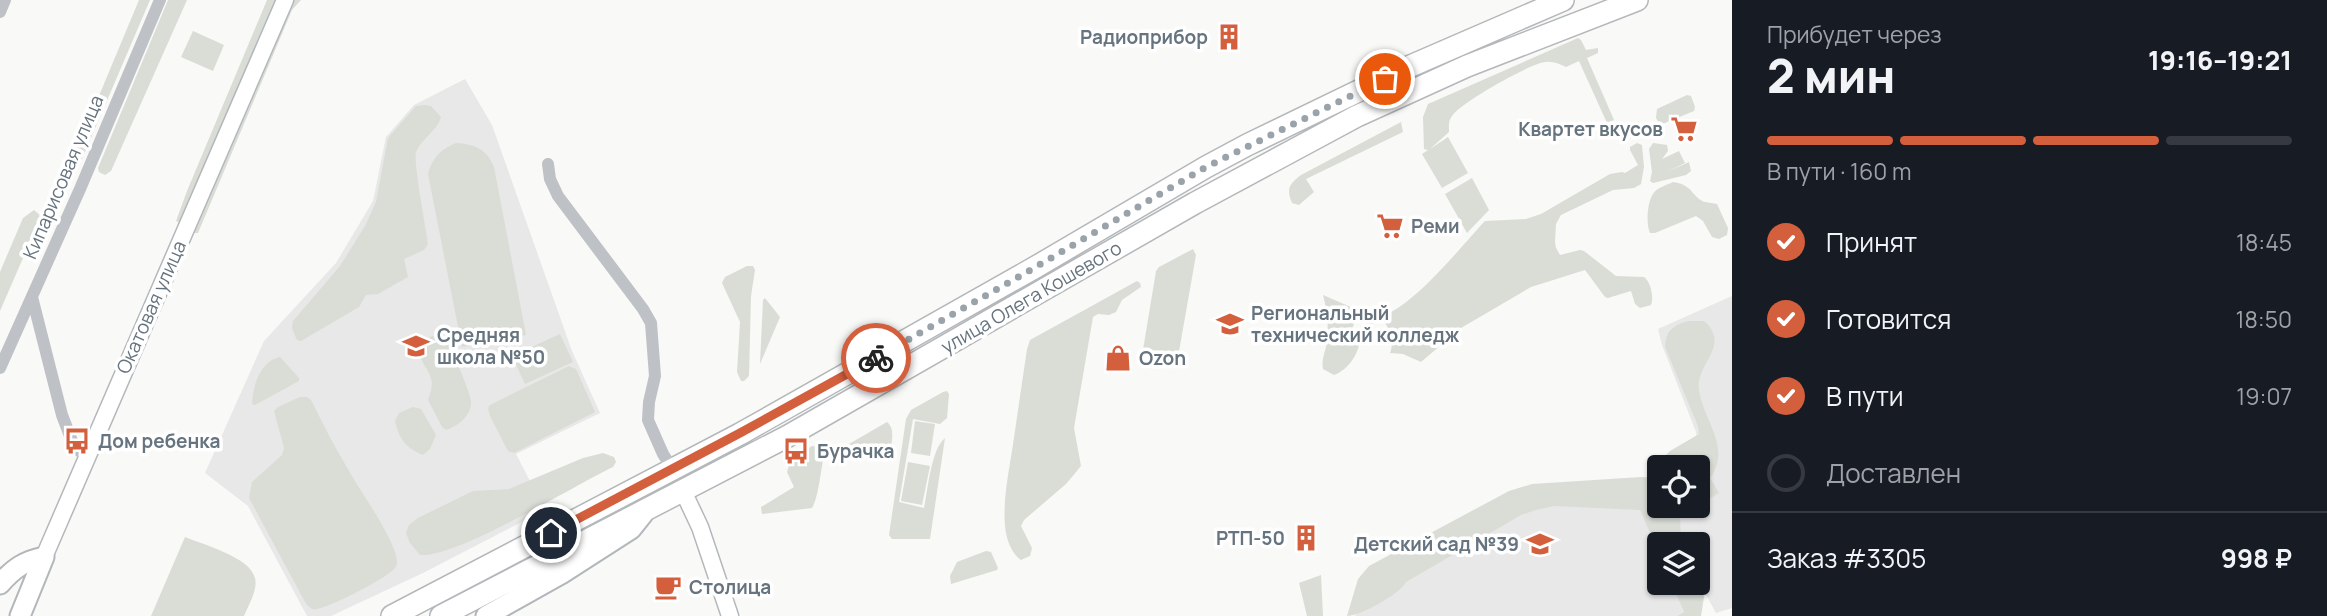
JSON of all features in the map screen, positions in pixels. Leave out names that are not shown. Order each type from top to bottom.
[{"type":"highway","name":"улица Олега Кошевого","points":[[441,616],[788,436],[1195,202],[1322,134],[1467,66],[1634,1]]},
{"type":"highway","name":"улица Олега Кошевого","points":[[392,616],[902,344],[1206,167],[1406,68],[1557,3]]},
{"type":"main road","name":"Окатовая улица","points":[[20,616],[285,0]]},
{"type":"main road","points":[[683,491],[695,513],[730,616]]},
{"type":"main road","points":[[486,616],[561,574],[631,529],[647,510]]},
{"type":"main road","points":[[0,584],[13,569],[28,560],[44,557]]},
{"type":"street","points":[[0,12],[5,0]]},
{"type":"street","name":"Кипарисовая улица","points":[[0,368],[160,0]]},
{"type":"street","points":[[548,164],[550,179],[558,197],[651,323],[655,376],[648,420],[663,454],[673,468]]},
{"type":"street","points":[[32,297],[62,415],[75,449],[87,456]]},
{"type":"shaded area","points":[[139,0],[150,0],[82,159],[73,163],[73,158]]},
{"type":"shaded area","points":[[168,0],[187,0],[111,171],[105,175],[99,172],[98,168]]},
{"type":"shaded area","points":[[267,0],[277,0],[182,221],[178,222],[176,221],[187,191]]},
{"type":"shaded area","points":[[291,0],[301,0],[292,10],[198,233],[194,233]]},
{"type":"shaded area","points":[[193,31],[224,45],[213,71],[181,57]]},
{"type":"shaded area","points":[[1578,38],[1586,50],[1598,48],[1598,53],[1587,58],[1614,120],[1607,123],[1579,61],[1566,67],[1551,62],[1537,64],[1481,94],[1452,116],[1449,132],[1430,149],[1448,137],[1468,173],[1442,188],[1422,154],[1428,150],[1424,149],[1423,117],[1428,104]]},
{"type":"shaded area","name":"Средняя школа №50","points":[[465,79],[492,125],[572,351],[600,413],[516,454],[545,510],[423,573],[331,616],[307,616],[248,506],[205,473],[264,341],[336,263],[373,201],[386,137],[414,105]]},
{"type":"shaded area","points":[[1687,95],[1691,96],[1694,111],[1660,125],[1656,118],[1657,109]]},
{"type":"shaded area","points":[[416,106],[431,106],[441,117],[416,152],[428,244],[424,250],[404,259],[408,277],[378,294],[366,295],[359,307],[301,341],[297,340],[292,328],[293,321],[340,266],[365,226],[376,202],[388,138]]},
{"type":"shaded area","points":[[1401,122],[1403,132],[1306,179],[1314,192],[1299,205],[1292,203],[1290,187],[1301,175]]},
{"type":"shaded area","points":[[456,143],[479,149],[488,156],[494,167],[526,335],[462,347],[428,174],[438,155]]},
{"type":"shaded area","points":[[1637,143],[1642,145],[1644,167],[1641,184],[1634,188],[1613,190],[1561,215],[1556,224],[1555,242],[1560,255],[1584,251],[1616,276],[1644,277],[1651,290],[1651,305],[1640,308],[1635,304],[1631,291],[1605,297],[1585,270],[1531,287],[1461,328],[1421,362],[1403,354],[1390,353],[1391,338],[1385,323],[1368,324],[1355,321],[1352,329],[1360,339],[1352,361],[1334,375],[1323,369],[1328,329],[1323,295],[1374,317],[1387,314],[1401,306],[1433,278],[1485,221],[1526,219],[1541,214],[1610,174],[1625,173],[1638,165],[1630,150],[1630,147]]},
{"type":"shaded area","points":[[1653,143],[1667,145],[1668,151],[1662,159],[1679,151],[1685,163],[1667,172],[1689,162],[1691,171],[1686,175],[1653,183],[1650,181],[1652,172],[1649,149]]},
{"type":"shaded area","points":[[1472,178],[1489,210],[1467,233],[1445,194]]},
{"type":"shaded area","points":[[1673,182],[1685,186],[1705,202],[1717,204],[1728,228],[1727,235],[1719,239],[1712,237],[1703,221],[1696,216],[1650,233],[1648,214],[1651,198],[1654,192]]},
{"type":"shaded area","points":[[34,210],[41,216],[40,219],[0,311],[0,272],[23,218]]},
{"type":"shaded area","points":[[1193,249],[1196,255],[1178,357],[1173,361],[1142,356],[1156,271]]},
{"type":"shaded area","points":[[747,266],[753,266],[755,270],[751,296],[749,376],[741,381],[737,372],[740,322],[722,283],[725,277]]},
{"type":"shaded area","points":[[1137,281],[1141,287],[1122,300],[1116,312],[1093,317],[1074,428],[1081,466],[1066,484],[1024,520],[1021,526],[1032,548],[1030,556],[1021,560],[1008,540],[1005,508],[1030,340]]},
{"type":"shaded area","points":[[1732,296],[1732,608],[1716,613],[1706,595],[1710,595],[1710,532],[1674,532],[1669,518],[1710,518],[1710,455],[1698,455],[1696,432],[1658,329]]},
{"type":"shaded area","points":[[765,298],[780,317],[760,364],[763,300]]},
{"type":"shaded area","points":[[1688,321],[1704,321],[1712,330],[1714,339],[1714,347],[1699,380],[1702,402],[1718,445],[1716,467],[1710,478],[1710,455],[1666,455],[1699,434],[1665,347],[1667,336],[1678,325]]},
{"type":"shaded area","points":[[560,334],[573,362],[525,384],[512,356]]},
{"type":"shaded area","points":[[432,336],[444,340],[450,347],[471,401],[469,411],[463,419],[446,430],[428,400],[431,377],[420,355],[419,346]]},
{"type":"shaded area","points":[[280,357],[299,381],[255,405],[252,404],[259,375],[267,364]]},
{"type":"shaded area","points":[[569,366],[576,369],[595,412],[514,453],[508,451],[490,416],[490,405]]},
{"type":"shaded area","points":[[947,391],[947,418],[940,424],[913,419],[899,502],[924,508],[933,460],[945,438],[930,539],[892,539],[889,535],[906,419],[911,410]]},
{"type":"shaded area","points":[[300,397],[311,400],[339,454],[384,528],[397,561],[393,570],[379,580],[340,601],[318,609],[312,609],[306,603],[249,498],[252,482],[282,455],[284,448],[274,411]]},
{"type":"shaded area","points":[[413,407],[421,409],[436,435],[430,449],[423,455],[404,442],[395,421],[399,413]]},
{"type":"shaded area","points":[[915,421],[935,424],[930,456],[911,453]]},
{"type":"shaded area","points":[[887,422],[892,433],[890,455],[887,457],[847,451],[845,448],[849,444]]},
{"type":"shaded area","points":[[812,446],[824,447],[825,451],[812,508],[762,514],[761,507],[794,487],[787,472],[791,459]]},
{"type":"shaded area","points":[[603,453],[614,457],[616,462],[613,467],[487,533],[437,553],[420,555],[410,543],[406,533],[409,525],[473,491],[509,489],[583,458]]},
{"type":"shaded area","points":[[908,462],[930,466],[922,505],[901,501]]},
{"type":"shaded area","points":[[1647,477],[1647,518],[1680,518],[1681,532],[1650,532],[1640,510],[1554,506],[1536,510],[1521,515],[1406,582],[1379,604],[1347,616],[1358,579],[1369,566],[1509,491],[1532,484]]},
{"type":"shaded area","points":[[1710,478],[1719,493],[1710,498]]},
{"type":"shaded area","name":"Детский сад №39","points":[[1631,488],[1650,532],[1647,532],[1647,595],[1676,595],[1684,612],[1677,616],[1354,616],[1496,504]]},
{"type":"shaded area","points":[[185,537],[236,558],[251,571],[255,578],[255,588],[244,616],[151,616]]},
{"type":"shaded area","points":[[986,551],[991,552],[997,570],[951,584],[950,576],[957,562]]},
{"type":"shaded area","points":[[1321,575],[1323,616],[1307,616],[1299,583]]},
{"type":"shaded area","points":[[1676,595],[1703,595],[1701,616],[1677,616],[1684,612]]},
{"type":"way so far","points":[[876,358],[1206,167],[1385,79]]},
{"type":"place","name":"Радиоприбор","points":[[1229,37]]},
{"type":"place","name":"Квартет вкусов","points":[[1684,129]]},
{"type":"place","name":"Реми","points":[[1390,226]]},
{"type":"place","name":"Региональный технический колледж","points":[[1230,324]]},
{"type":"place","name":"Средняя школа №50","points":[[416,346]]},
{"type":"place","name":"Ozon","points":[[1118,358]]},
{"type":"place","name":"Дом ребенка","points":[[77,441]]},
{"type":"place","name":"Бурачка","points":[[796,451]]},
{"type":"place","name":"РТП-50","points":[[1306,538]]},
{"type":"place","name":"Детский сад №39","points":[[1540,544]]},
{"type":"place","name":"Столица","points":[[668,587]]},
{"type":"route","points":[[551,533],[876,358]]}]
